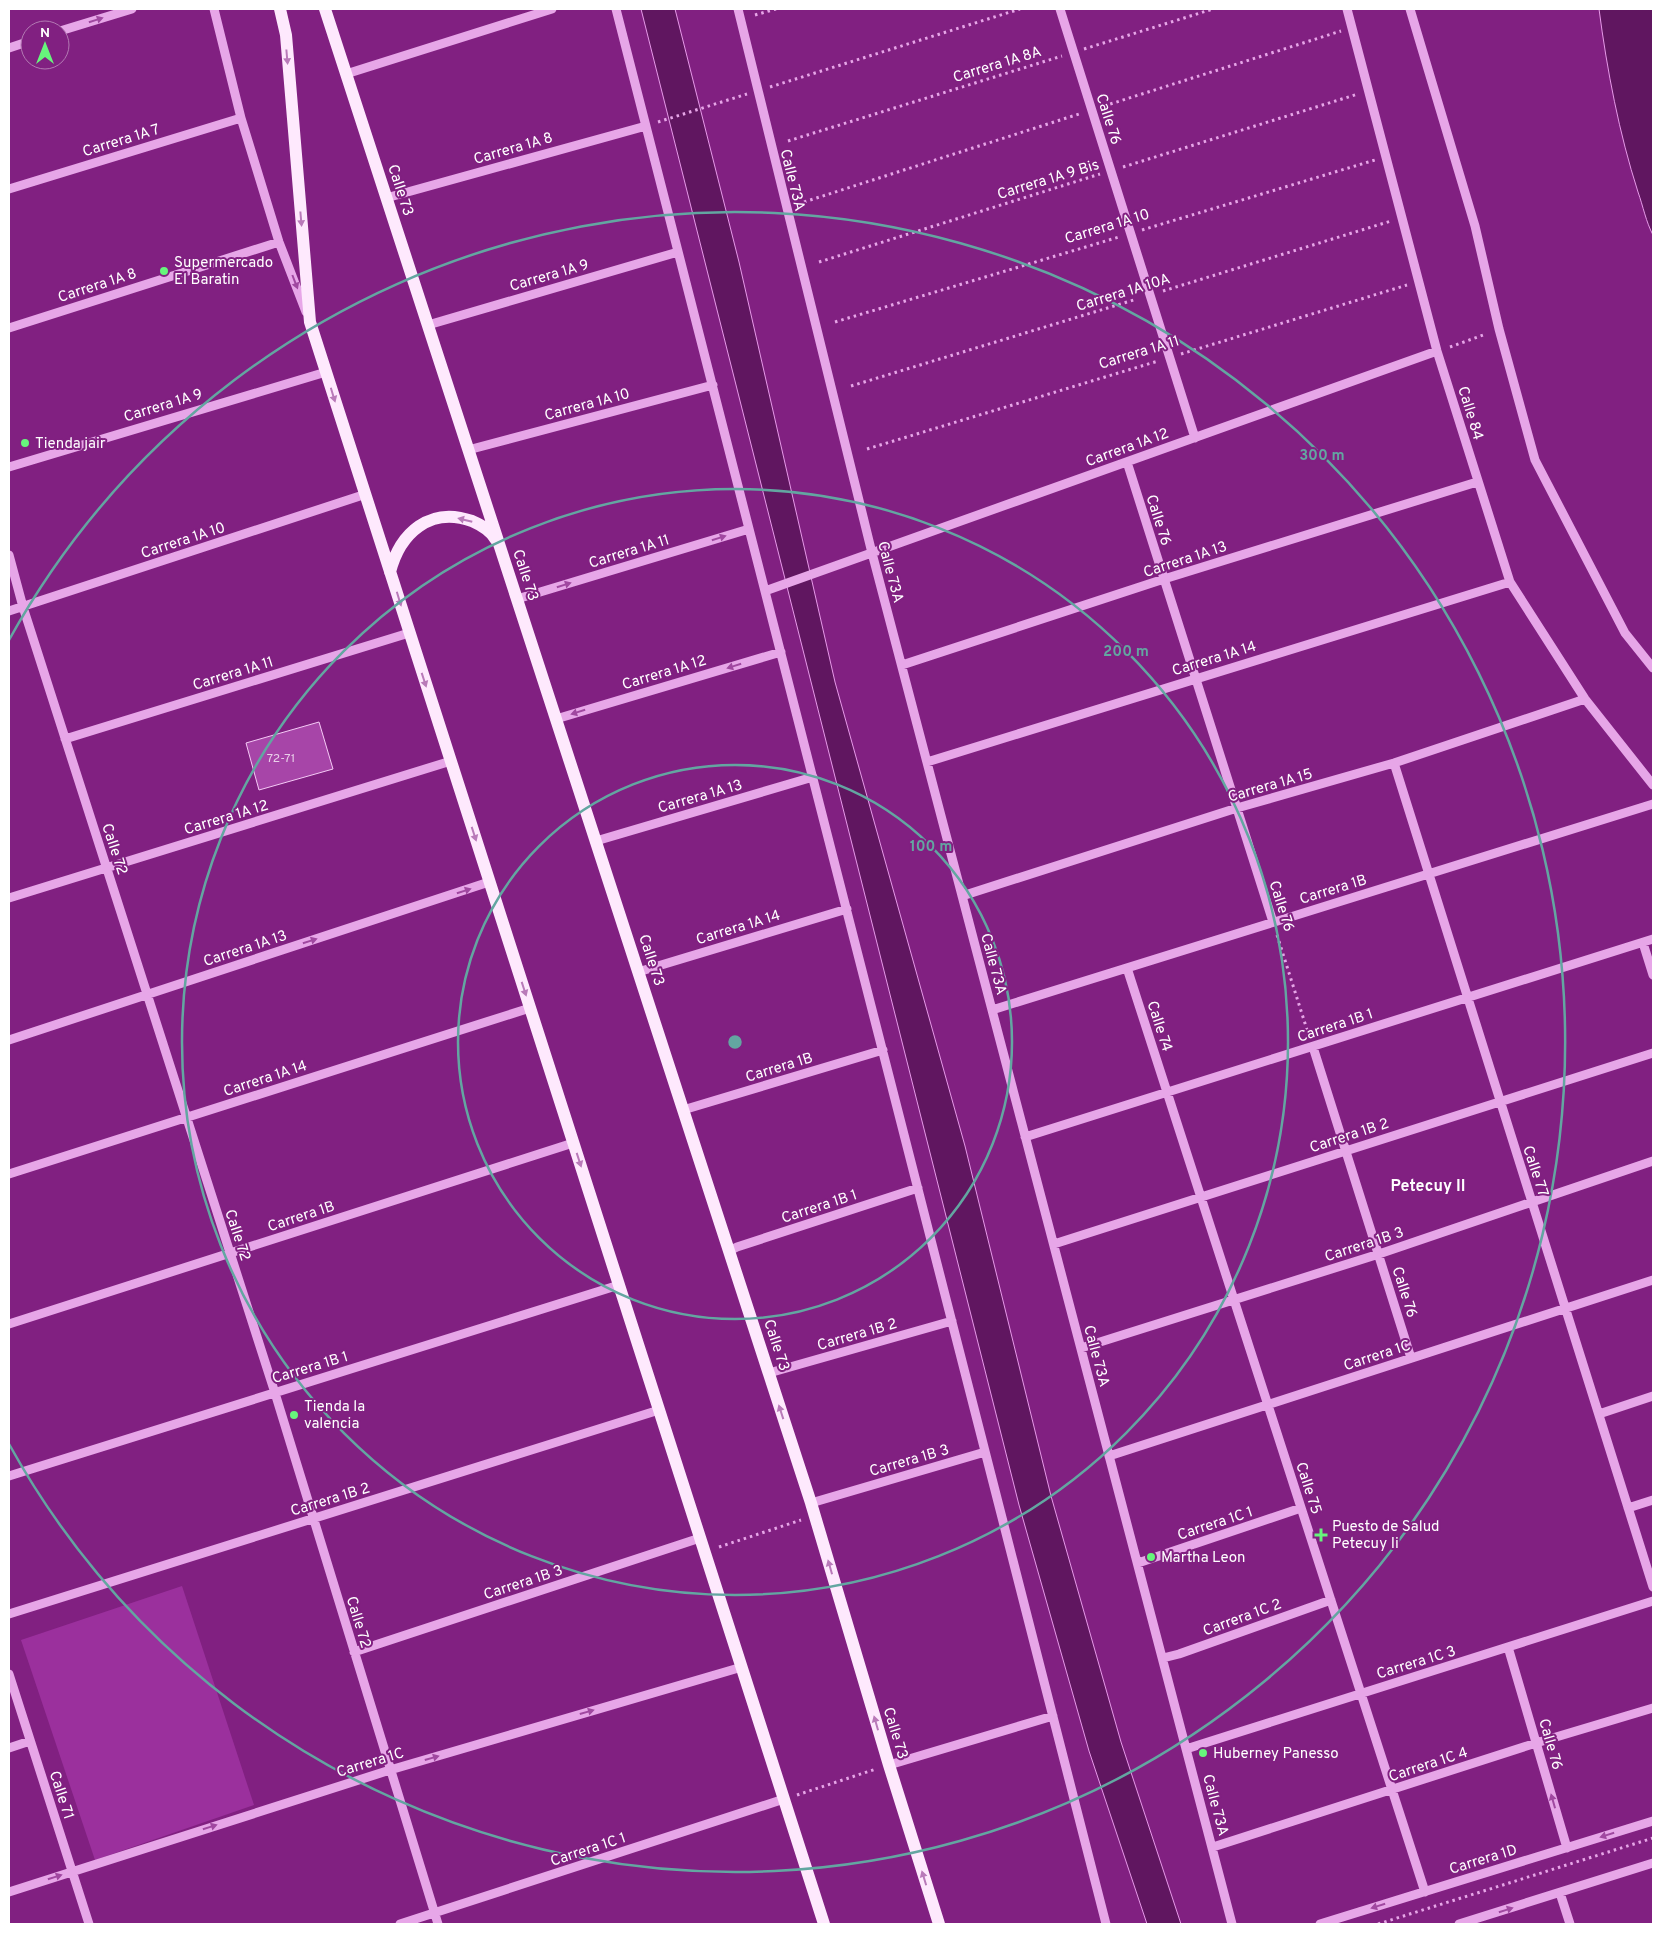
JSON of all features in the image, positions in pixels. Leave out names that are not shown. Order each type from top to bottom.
[{"type":"main road","points":[[280,9],[286,35],[310,322],[742,1667],[784,1799],[820,1923]]},
{"type":"main road","name":"Calle 73","points":[[325,9],[811,1503],[889,1765],[939,1924]]},
{"type":"main road","points":[[390,572],[394,555],[403,540],[415,528],[430,520],[447,517],[464,518],[480,524],[493,534],[501,549]]},
{"type":"main road","points":[[928,1924],[931,1899]]},
{"type":"street","points":[[70,28],[132,9]]},
{"type":"street","points":[[214,9],[241,118],[280,242],[310,322]]},
{"type":"street","points":[[346,74],[552,9]]},
{"type":"street","points":[[616,9],[1106,1924]]},
{"type":"street","name":"Calle 73A","points":[[738,9],[872,552],[1232,1924]]},
{"type":"street","name":"Calle 76","points":[[1060,9],[1195,438]]},
{"type":"street","name":"Calle 84","points":[[1347,9],[1437,351],[1510,582],[1585,699],[1653,785]]},
{"type":"street","points":[[1410,9],[1475,226],[1499,329],[1535,460],[1625,633],[1653,668]]},
{"type":"street","name":"Carrera 1A 7","points":[[9,189],[241,118]]},
{"type":"street","name":"Carrera 1A 8","points":[[386,198],[646,126]]},
{"type":"street","name":"Carrera 1A 8","points":[[9,328],[280,242]]},
{"type":"street","name":"Carrera 1A 9","points":[[428,325],[678,252]]},
{"type":"street","name":"Carrera 1A 12","points":[[765,591],[1437,351]]},
{"type":"street","name":"Carrera 1A 9","points":[[9,466],[326,372]]},
{"type":"street","name":"Carrera 1A 10","points":[[468,450],[712,385]]},
{"type":"street","name":"Calle 76","points":[[1126,462],[1273,922]]},
{"type":"street","name":"Carrera 1A 13","points":[[902,665],[1164,580],[1477,482]]},
{"type":"street","name":"Carrera 1A 10","points":[[9,611],[366,494]]},
{"type":"street","name":"Carrera 1A 11","points":[[517,599],[749,529]]},
{"type":"street","name":"Calle 72","points":[[9,555],[22,607],[230,1253],[438,1924]]},
{"type":"street","name":"Carrera 1A 14","points":[[927,762],[1510,582]]},
{"type":"street","name":"Carrera 1A 11","points":[[65,738],[410,633]]},
{"type":"street","name":"Carrera 1A 12","points":[[556,719],[781,652]]},
{"type":"street","name":"Carrera 1A 15","points":[[962,896],[1237,808],[1394,763],[1585,699]]},
{"type":"street","name":"Carrera 1A 12","points":[[9,898],[451,762]]},
{"type":"street","name":"Calle 77","points":[[1394,763],[1653,1587]]},
{"type":"street","name":"Carrera 1A 13","points":[[596,841],[813,777]]},
{"type":"street","name":"Carrera 1B","points":[[992,1010],[1653,804]]},
{"type":"street","name":"Carrera 1A 13","points":[[9,1040],[489,882]]},
{"type":"street","name":"Carrera 1A 14","points":[[638,972],[846,909]]},
{"type":"street","name":"Carrera 1B 1","points":[[1025,1137],[1653,939]]},
{"type":"street","points":[[1643,942],[1653,974]]},
{"type":"street","name":"Calle 74","points":[[1126,968],[1167,1092]]},
{"type":"street","name":"Carrera 1A 14","points":[[9,1174],[530,1008]]},
{"type":"street","name":"Calle 76","points":[[1312,1046],[1412,1358]]},
{"type":"street","name":"Carrera 1B","points":[[683,1110],[882,1050]]},
{"type":"street","name":"Carrera 1B 2","points":[[1054,1244],[1653,1053]]},
{"type":"street","name":"Calle 75","points":[[1167,1092],[1425,1892]]},
{"type":"street","name":"Carrera 1B","points":[[9,1324],[573,1143]]},
{"type":"street","name":"Carrera 1B 3","points":[[1081,1348],[1379,1254],[1653,1161]]},
{"type":"street","name":"Carrera 1B 1","points":[[729,1251],[918,1188]]},
{"type":"street","name":"Carrera 1C","points":[[1109,1456],[1653,1280]]},
{"type":"street","name":"Carrera 1B 1","points":[[9,1476],[619,1285]]},
{"type":"street","name":"Carrera 1B 2","points":[[769,1373],[952,1321]]},
{"type":"street","points":[[1599,1414],[1653,1396]]},
{"type":"street","name":"Carrera 1B 2","points":[[9,1614],[659,1410]]},
{"type":"street","name":"Carrera 1B 3","points":[[811,1503],[986,1452]]},
{"type":"street","points":[[1628,1508],[1653,1500]]},
{"type":"street","name":"Carrera 1C 1","points":[[1138,1563],[1301,1508]]},
{"type":"street","name":"Carrera 1B 3","points":[[354,1652],[700,1538]]},
{"type":"street","name":"Carrera 1C 2","points":[[1162,1658],[1179,1654],[1331,1600]]},
{"type":"street","name":"Carrera 1C 3","points":[[1186,1749],[1653,1602]]},
{"type":"street","name":"Calle 76","points":[[1508,1647],[1567,1848]]},
{"type":"street","name":"Carrera 1C","points":[[9,1892],[390,1770],[742,1667]]},
{"type":"street","name":"Calle 71","points":[[9,1674],[89,1924]]},
{"type":"street","name":"Carrera 1C 4","points":[[1213,1847],[1536,1743],[1653,1708]]},
{"type":"street","points":[[889,1765],[1053,1716]]},
{"type":"street","points":[[9,1748],[30,1741]]},
{"type":"street","name":"Carrera 1C 1","points":[[400,1924],[784,1799]]},
{"type":"street","name":"Carrera 1D","points":[[1320,1924],[1653,1821]]},
{"type":"street","points":[[1463,1924],[1653,1864]]},
{"type":"street","points":[[1560,1893],[1570,1924]]},
{"type":"path","points":[[755,15],[776,9]]},
{"type":"path","points":[[773,86],[1020,9]]},
{"type":"path","name":"Carrera 1A 8A","points":[[788,141],[1213,9]]},
{"type":"path","name":"Carrera 1A 9 Bis","points":[[819,262],[1369,90]]},
{"type":"path","points":[[663,120],[722,102]]},
{"type":"path","name":"Carrera 1A 10","points":[[834,322],[1387,157]]},
{"type":"path","name":"Carrera 1A 10A","points":[[851,386],[1402,218]]},
{"type":"path","name":"Carrera 1A 11","points":[[867,449],[1419,281]]},
{"type":"path","points":[[1437,351],[1499,329]]},
{"type":"path","name":"Calle 76","points":[[1273,922],[1312,1046]]},
{"type":"path","points":[[705,1552],[815,1516]]},
{"type":"path","points":[[784,1799],[889,1765]]},
{"type":"path","points":[[1378,1924],[1653,1838]]},
{"type":"shaded area","points":[[641,9],[675,9],[739,262],[835,682],[965,1146],[1051,1496],[1121,1742],[1181,1924],[1147,1924],[1089,1751],[1019,1505]]},
{"type":"shaded area","points":[[1599,9],[1653,9],[1653,235],[1646,219],[1619,124]]},
{"type":"shaded area","points":[[182,1586],[254,1805],[95,1860],[21,1640]]},
{"type":"building","points":[[319,722],[333,769],[259,790],[246,743]]},
{"type":"place","name":"Supermercado El Baratin","points":[[164,271]]},
{"type":"place","name":"Tienda jair","points":[[25,443]]},
{"type":"place","name":"Tienda la valencia","points":[[294,1415]]},
{"type":"place","name":"Puesto de Salud Petecuy Ii","points":[[1321,1535]]},
{"type":"place","name":"Martha Leon","points":[[1151,1557]]},
{"type":"place","name":"Huberney Panesso","points":[[1203,1753]]},
{"type":"district","name":"Petecuy II","points":[[1428,1185]]}]
